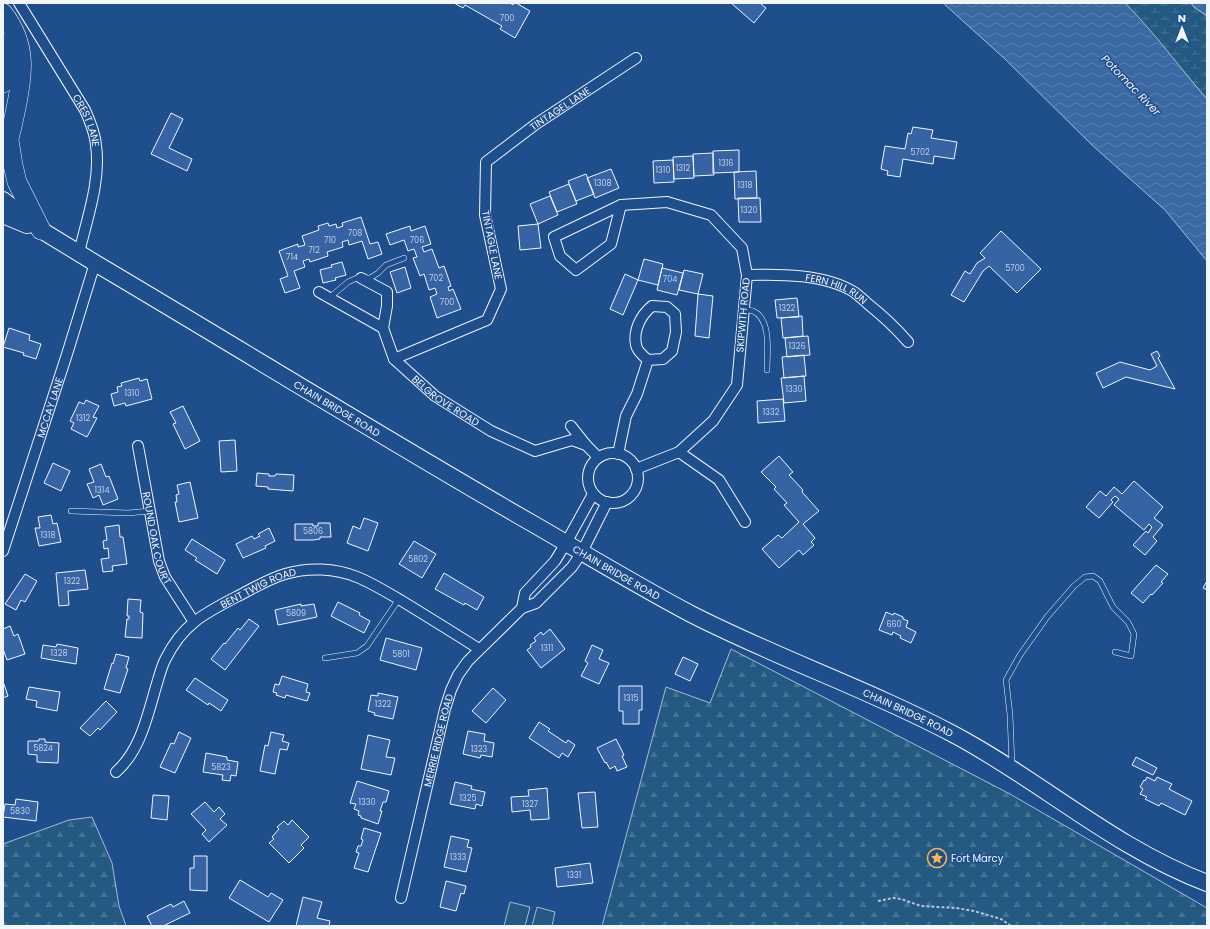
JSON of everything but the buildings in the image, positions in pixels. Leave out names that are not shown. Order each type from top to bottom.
[{"type":"highway","points":[[3,13],[11,24],[17,38],[22,60],[22,77],[19,94],[6,147],[13,165],[17,182],[41,230]]},
{"type":"highway","points":[[3,43],[6,63],[3,83]]},
{"type":"main road","name":"CHAIN BRIDGE ROAD","points":[[3,200],[41,230],[95,263],[457,480],[691,614],[933,724],[976,746],[1090,821],[1142,852],[1180,872],[1207,883]]},
{"type":"main road","name":"CHAIN BRIDGE ROAD","points":[[3,215],[41,230]]},
{"type":"street","name":"CREST LANE","points":[[19,3],[85,110],[92,128],[96,145],[96,175],[79,253]]},
{"type":"street","name":"TINTAGEL LANE","points":[[486,162],[536,124],[636,58]]},
{"type":"street","name":"TINTAGLE LANE","points":[[394,359],[487,320],[501,289],[485,215],[486,162]]},
{"type":"street","name":"SKIPWITH ROAD","points":[[621,205],[611,244],[576,270],[560,256],[554,237],[621,205],[667,202],[712,216],[742,248],[747,275],[736,385],[713,421],[679,452],[636,469]]},
{"type":"street","name":"MCCAY LANE","points":[[3,551],[95,263]]},
{"type":"street","name":"FERN HILL RUN","points":[[747,275],[776,274],[795,276],[817,279],[838,285],[854,292],[887,319],[908,342]]},
{"type":"street","points":[[319,292],[383,328],[387,306],[387,292],[361,278]]},
{"type":"street","points":[[652,306],[668,307],[675,314],[676,332],[672,351],[664,359],[648,360],[641,354],[636,346],[636,330],[644,313],[652,306]]},
{"type":"street","name":"BELGROVE ROAD","points":[[383,328],[394,359],[435,396],[491,431],[535,451],[572,440],[586,445]]},
{"type":"street","points":[[618,454],[626,416],[637,394],[648,360]]},
{"type":"street","points":[[571,426],[598,457]]},
{"type":"street","name":"ROUND OAK COURT","points":[[138,446],[156,546],[166,577],[194,622]]},
{"type":"street","points":[[679,452],[719,480],[745,522]]},
{"type":"street","points":[[605,454],[618,454],[627,457],[633,462],[638,478],[632,494],[626,499],[618,502],[607,502],[597,498],[593,494],[587,478],[588,470],[598,457],[605,454]]},
{"type":"street","name":"MERRIE RIDGE ROAD","points":[[522,608],[525,594],[555,561],[593,494]]},
{"type":"street","name":"MERRIE RIDGE ROAD","points":[[401,898],[429,774],[451,690],[458,675],[479,649],[522,608],[536,603],[572,567],[582,552],[607,502]]},
{"type":"street","name":"BENT TWIG ROAD","points":[[116,772],[138,744],[164,662],[169,652],[182,634],[205,614],[268,580],[305,570],[340,572],[357,577],[399,599],[479,649]]},
{"type":"lane","points":[[329,298],[348,282],[361,278],[370,278],[386,265],[404,258]]},
{"type":"lane","points":[[744,309],[753,310],[760,316],[764,324],[767,337],[767,370]]},
{"type":"lane","points":[[71,511],[128,513],[150,511]]},
{"type":"lane","points":[[1012,769],[1010,715],[1006,680],[1020,654],[1047,617],[1074,586],[1085,577],[1093,576],[1100,581],[1114,607],[1128,622],[1134,634],[1131,656],[1115,652]]},
{"type":"lane","points":[[325,658],[358,653],[367,646],[399,599]]},
{"type":"path","points":[[878,901],[893,898],[901,899],[921,906],[956,908],[974,911],[1001,919],[1010,926]]},
{"type":"green space","points":[[1125,3],[1191,3],[1194,7],[1207,16],[1207,99]]},
{"type":"green space","points":[[731,649],[1010,794],[1207,908],[1207,926],[602,926],[666,687],[710,703]]},
{"type":"green space","points":[[92,817],[112,863],[119,906],[126,926],[3,926],[3,844],[69,820]]},
{"type":"green space","points":[[510,902],[530,907],[525,926],[504,926]]},
{"type":"green space","points":[[537,907],[555,912],[552,926],[532,926]]},
{"type":"water","name":"Potomac River","points":[[943,3],[1125,3],[1147,26],[1207,99],[1207,261],[1165,210],[1092,145],[1005,59]]},
{"type":"water","points":[[1191,3],[1207,3],[1207,16],[1194,7]]},
{"type":"place","name":"Fort Marcy","points":[[937,858]]}]
